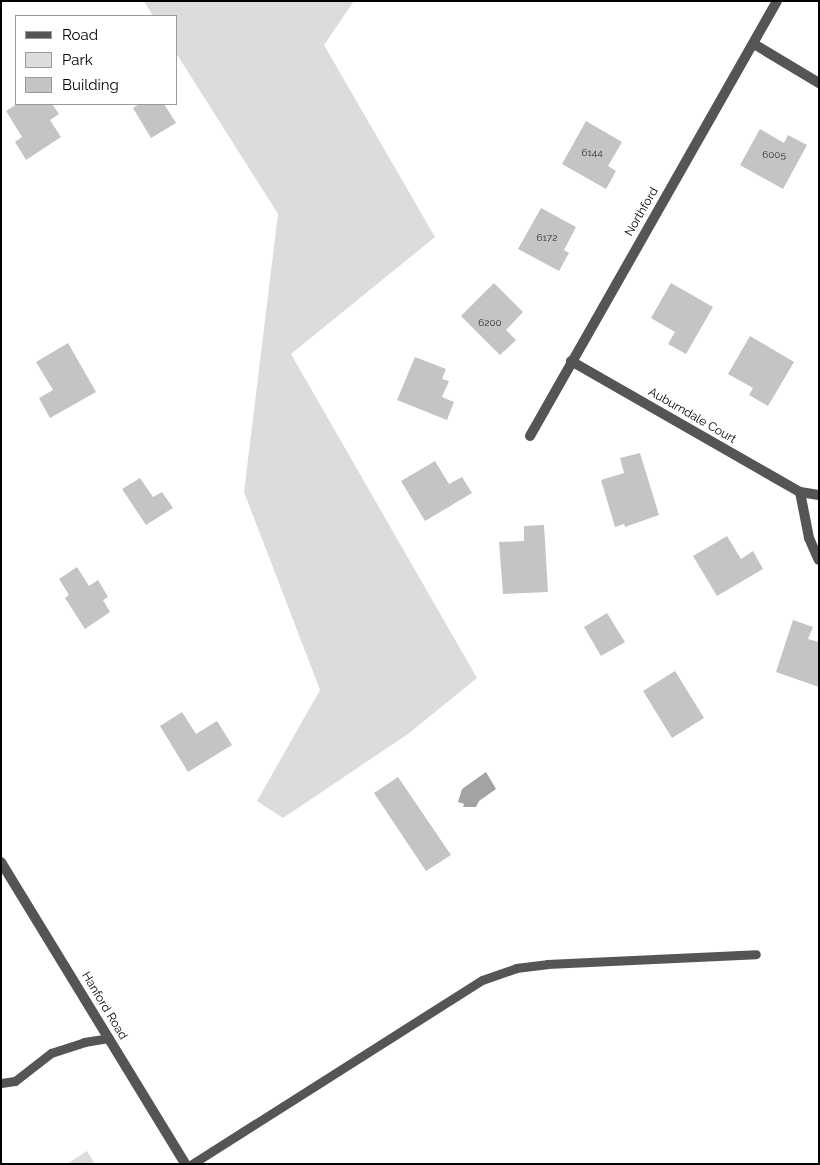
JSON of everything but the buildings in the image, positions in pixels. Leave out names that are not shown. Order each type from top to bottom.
[{"type":"street","name":"Northford","points":[[530,436],[777,1]]},
{"type":"street","points":[[754,44],[819,83]]},
{"type":"street","name":"Auburndale Court","points":[[571,361],[800,492],[819,495]]},
{"type":"street","points":[[800,492],[809,538],[819,560]]},
{"type":"street","name":"Hanford Road","points":[[1,862],[186,1164]]},
{"type":"lane","points":[[192,1164],[482,980],[516,968],[547,964],[756,954]]},
{"type":"lane","points":[[1,1083],[15,1081],[51,1053],[84,1042],[109,1038]]},
{"type":"green space","points":[[144,1],[354,1],[324,45],[435,237],[291,354],[477,678],[408,734],[283,818],[257,801],[320,690],[244,492],[278,214],[178,56],[178,15],[152,15]]},
{"type":"green space","points":[[87,1151],[95,1164],[67,1164]]},
{"type":"shaded area","points":[[486,772],[496,789],[479,801],[476,807],[463,807],[464,804],[458,802],[462,789]]}]
